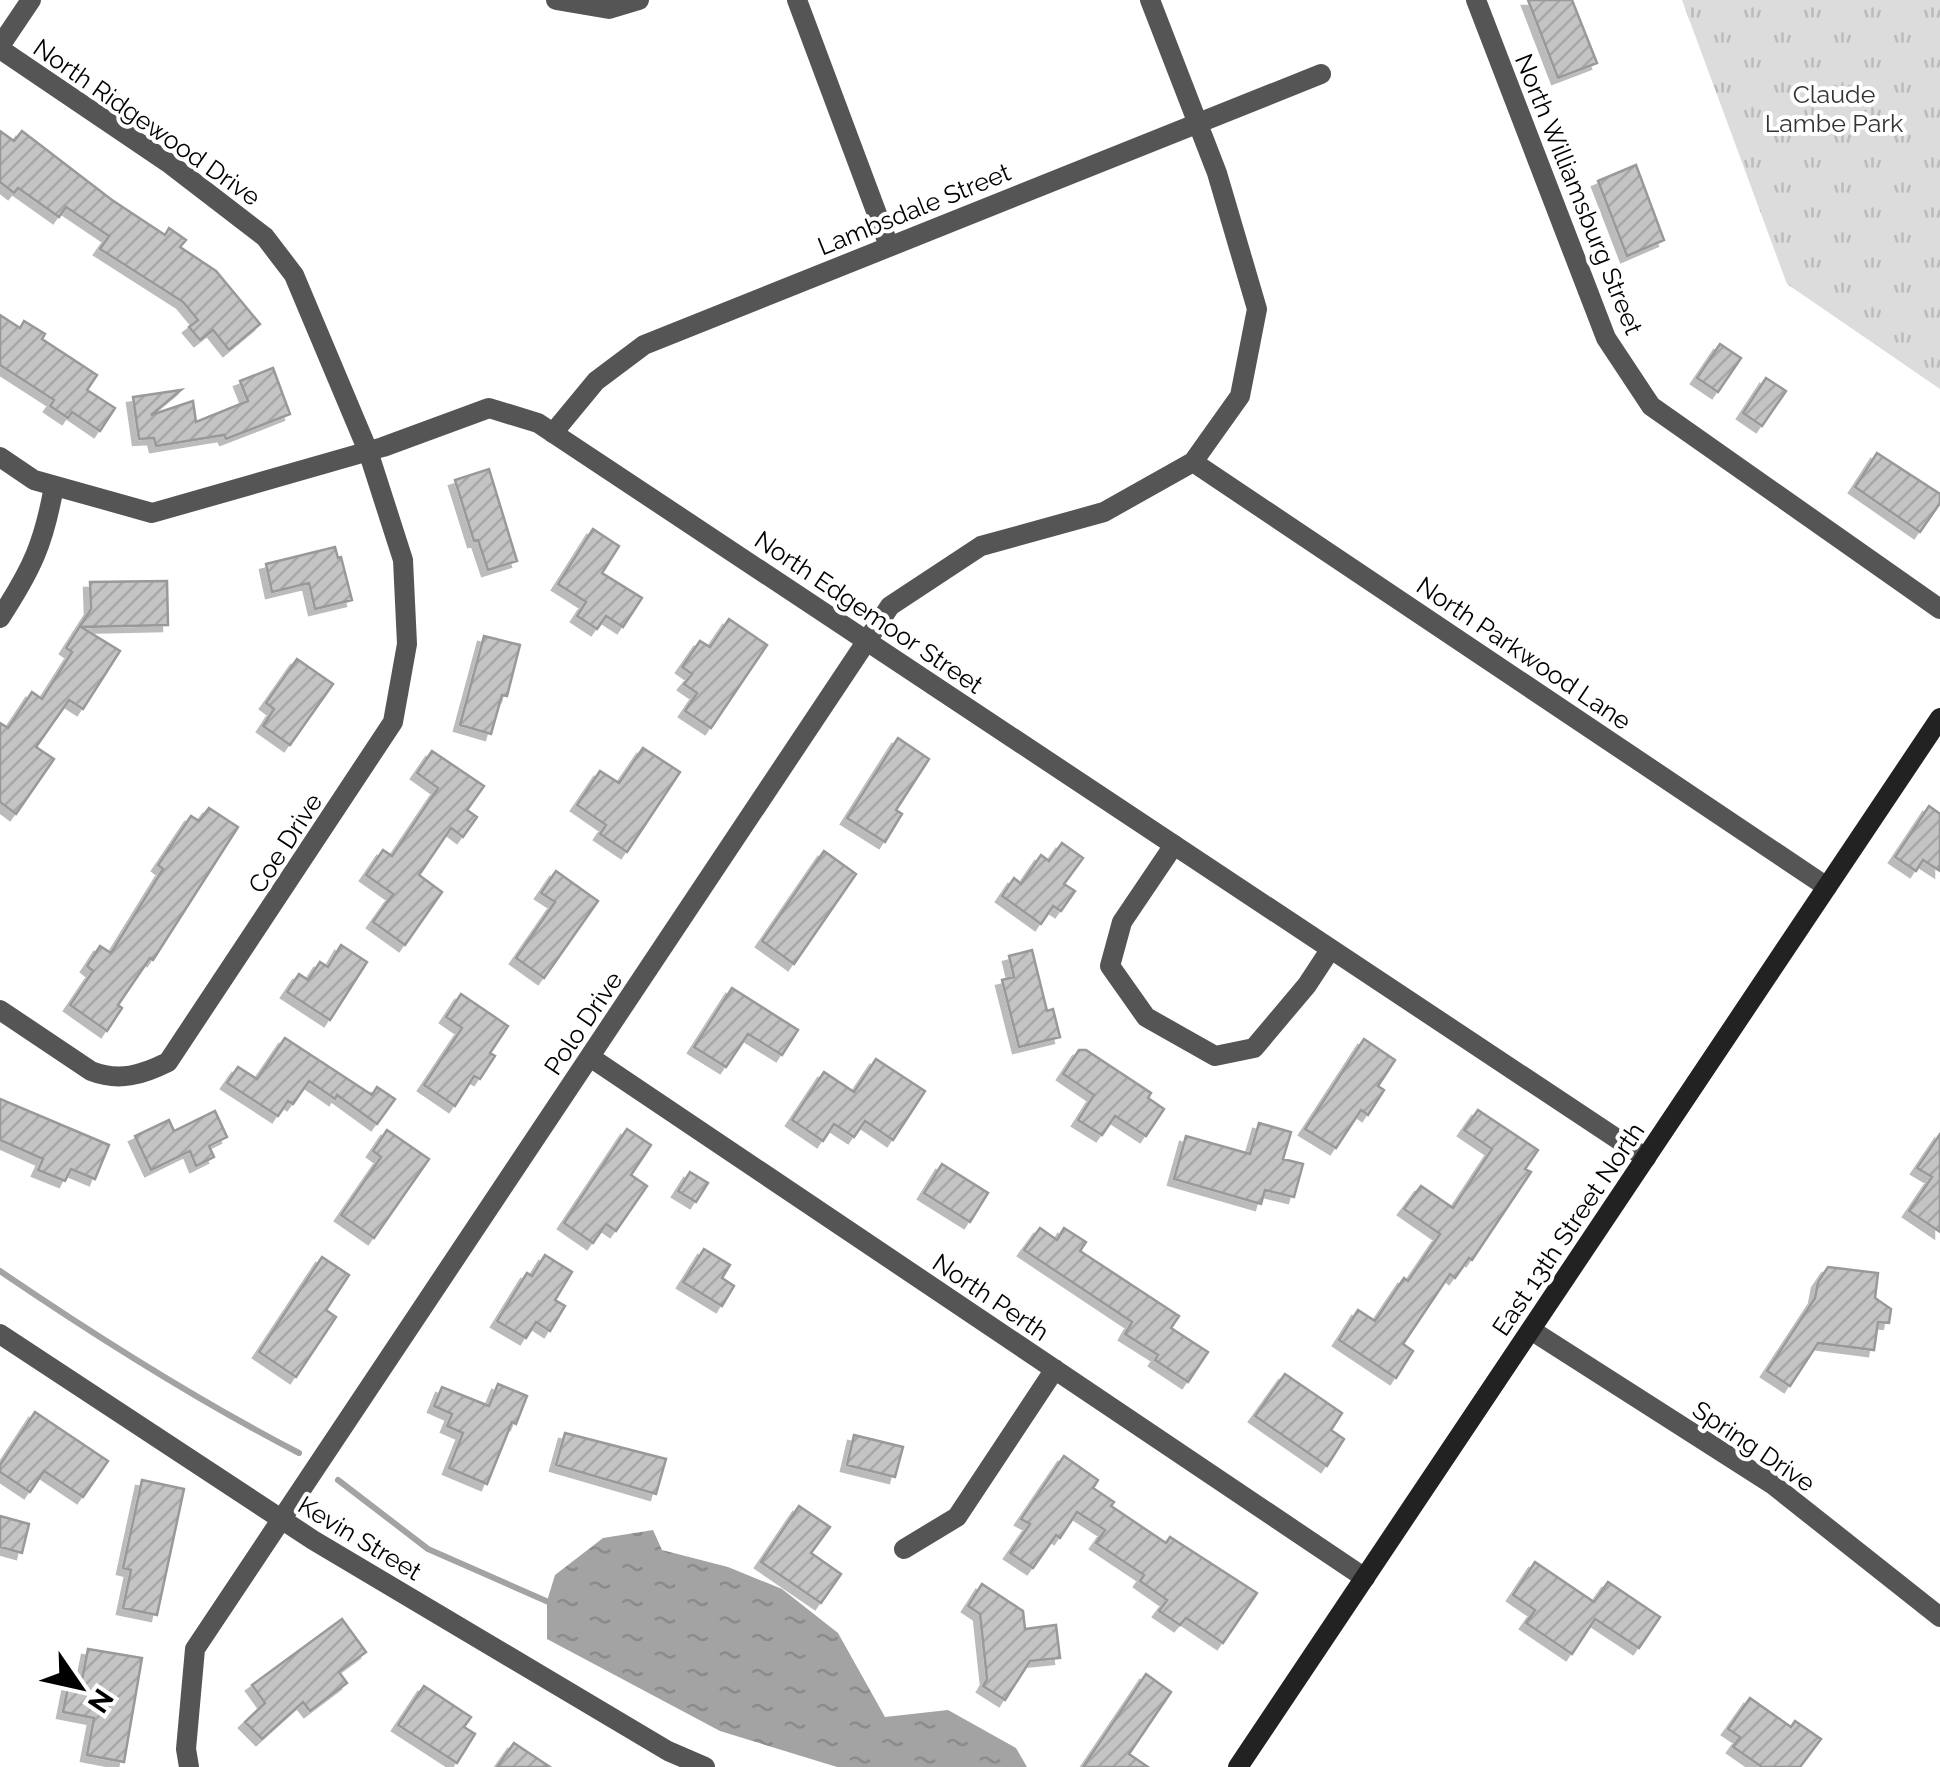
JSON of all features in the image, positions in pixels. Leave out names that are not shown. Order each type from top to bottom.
[{"type":"main road","name":"East 13th Street North","points":[[1238,1767],[1827,886],[1936,731]]},
{"type":"street","points":[[0,48],[31,0]]},
{"type":"street","points":[[556,0],[608,8],[638,0]]},
{"type":"street","points":[[796,0],[889,246]]},
{"type":"street","points":[[1150,0],[1217,173],[1256,310],[1240,396],[1192,462]]},
{"type":"street","name":"North Williamsburg Street","points":[[1476,0],[1606,338],[1651,406],[1940,609]]},
{"type":"street","name":"North Ridgewood Drive","points":[[0,48],[170,164],[264,237],[294,276],[368,451]]},
{"type":"street","name":"Lambsdale Street","points":[[553,433],[596,381],[644,344],[1321,74]]},
{"type":"street","name":"North Edgemoor Street","points":[[0,458],[34,480],[152,513],[368,451],[489,408],[538,423],[1646,1158]]},
{"type":"street","name":"Coe Drive","points":[[0,1010],[106,1076],[143,1074],[168,1062],[306,858],[393,722],[408,644],[403,560],[368,451]]},
{"type":"street","name":"Polo Drive","points":[[190,1767],[186,1748],[195,1649],[890,606],[982,546],[1104,512],[1192,462]]},
{"type":"street","name":"North Parkwood Lane","points":[[1192,462],[1827,886]]},
{"type":"street","points":[[0,618],[29,573],[45,535],[54,486]]},
{"type":"street","points":[[1174,845],[1122,922],[1110,966],[1146,1017],[1215,1056],[1254,1048],[1330,950]]},
{"type":"street","name":"North Perth","points":[[590,1057],[1365,1578]]},
{"type":"street","name":"Spring Drive","points":[[1531,1330],[1772,1484],[1940,1616]]},
{"type":"street","name":"Kevin Street","points":[[2,1341],[281,1519],[668,1752],[705,1767]]},
{"type":"street","points":[[904,1548],[958,1517],[1055,1370]]},
{"type":"green space","name":"Claude Lambe Park","points":[[1682,0],[1940,0],[1940,389],[1787,284]]},
{"type":"water","points":[[653,1530],[662,1550],[728,1567],[782,1589],[838,1633],[885,1717],[948,1710],[1016,1748],[1027,1767],[837,1767],[720,1731],[547,1639],[547,1601],[555,1575],[603,1538]]},
{"type":"building","points":[[1528,0],[1572,0],[1597,63],[1558,78]]},
{"type":"building","points":[[0,131],[14,141],[22,131],[112,200],[165,235],[169,228],[186,240],[180,247],[216,271],[260,324],[229,350],[213,330],[200,340],[189,327],[198,320],[183,302],[100,249],[109,236],[66,207],[59,217],[18,188],[14,193],[0,182]]},
{"type":"building","points":[[1636,165],[1664,240],[1627,256],[1598,181]]},
{"type":"building","points":[[0,315],[20,328],[24,321],[45,334],[42,339],[97,375],[87,390],[115,408],[100,431],[72,412],[68,418],[50,406],[54,400],[0,365]]},
{"type":"building","points":[[1720,344],[1741,358],[1718,392],[1697,378]]},
{"type":"building","points":[[273,368],[290,414],[226,439],[224,435],[156,446],[154,438],[139,439],[133,397],[181,390],[151,415],[193,401],[196,422],[248,401],[240,381]]},
{"type":"building","points":[[1766,378],[1786,391],[1762,426],[1743,413]]},
{"type":"building","points":[[1877,453],[1940,494],[1940,503],[1920,532],[1855,487]]},
{"type":"building","points":[[489,469],[517,561],[488,570],[478,540],[474,541],[455,480]]},
{"type":"building","points":[[593,529],[619,546],[602,573],[642,598],[623,627],[606,616],[597,629],[577,616],[586,602],[558,584]]},
{"type":"building","points":[[335,547],[352,600],[315,609],[309,583],[272,592],[266,564]]},
{"type":"building","points":[[167,581],[168,625],[81,627],[120,651],[83,709],[69,700],[36,747],[54,759],[16,814],[0,802],[0,723],[8,728],[32,692],[42,699],[72,652],[66,648],[91,609],[90,582]]},
{"type":"building","points":[[729,619],[767,645],[711,728],[685,711],[697,693],[684,684],[692,674],[682,667],[700,641],[710,647]]},
{"type":"building","points":[[484,636],[520,645],[507,696],[502,695],[491,734],[460,725]]},
{"type":"building","points":[[297,659],[333,684],[290,745],[263,726],[274,709],[266,703]]},
{"type":"building","points":[[898,738],[929,759],[896,810],[902,814],[885,842],[847,818]]},
{"type":"building","points":[[643,748],[680,772],[627,852],[600,834],[606,825],[577,805],[600,771],[619,783]]},
{"type":"building","points":[[432,751],[484,786],[467,810],[477,817],[463,837],[451,828],[419,875],[442,892],[405,945],[373,922],[393,894],[366,875],[383,850],[392,856],[438,788],[417,773]]},
{"type":"building","points":[[1929,806],[1940,814],[1940,871],[1923,860],[1916,871],[1895,857]]},
{"type":"building","points":[[209,808],[238,827],[153,960],[150,958],[118,1005],[122,1008],[107,1031],[70,1005],[93,971],[87,966],[100,946],[111,953],[163,869],[158,865],[191,816],[199,821]]},
{"type":"building","points":[[1062,843],[1083,858],[1064,884],[1075,891],[1061,911],[1053,906],[1041,924],[1002,896],[1014,878],[1021,884],[1041,855],[1049,861]]},
{"type":"building","points":[[824,851],[856,874],[794,964],[762,941]]},
{"type":"building","points":[[556,871],[598,901],[544,978],[516,958],[555,902],[541,893]]},
{"type":"building","points":[[341,945],[367,962],[330,1020],[287,992],[299,974],[308,980],[320,962],[328,967]]},
{"type":"building","points":[[1032,950],[1047,1011],[1053,1009],[1060,1037],[1019,1047],[1002,980],[1014,977],[1009,956]]},
{"type":"building","points":[[732,988],[798,1030],[782,1055],[748,1034],[726,1067],[694,1047]]},
{"type":"building","points":[[461,994],[508,1026],[490,1053],[495,1056],[480,1079],[474,1076],[455,1106],[424,1085],[462,1028],[446,1017]]},
{"type":"building","points":[[285,1038],[372,1095],[377,1087],[395,1099],[377,1124],[337,1095],[335,1099],[309,1081],[293,1104],[288,1101],[278,1116],[227,1083],[238,1067],[257,1079]]},
{"type":"building","points":[[1364,1039],[1395,1060],[1378,1086],[1384,1090],[1368,1115],[1361,1110],[1336,1148],[1305,1129]]},
{"type":"building","points":[[1079,1050],[1086,1050],[1151,1093],[1148,1098],[1164,1109],[1146,1136],[1115,1116],[1102,1135],[1078,1120],[1094,1095],[1063,1074]]},
{"type":"building","points":[[876,1059],[925,1091],[893,1140],[865,1121],[854,1137],[834,1124],[823,1141],[792,1120],[824,1072],[854,1092]]},
{"type":"building","points":[[0,1099],[109,1145],[95,1179],[71,1169],[65,1181],[38,1170],[43,1159],[0,1140]]},
{"type":"building","points":[[1478,1110],[1538,1150],[1525,1169],[1531,1172],[1472,1260],[1469,1258],[1455,1278],[1450,1274],[1403,1344],[1413,1351],[1396,1378],[1339,1340],[1358,1310],[1375,1321],[1440,1234],[1404,1209],[1421,1186],[1453,1208],[1492,1149],[1464,1130]]},
{"type":"building","points":[[215,1111],[227,1137],[209,1146],[214,1157],[196,1166],[190,1151],[151,1170],[135,1136],[169,1120],[174,1131]]},
{"type":"building","points":[[1259,1123],[1291,1132],[1283,1159],[1303,1164],[1294,1197],[1265,1190],[1261,1204],[1174,1179],[1186,1136],[1250,1154]]},
{"type":"building","points":[[627,1129],[651,1145],[631,1175],[647,1186],[616,1231],[606,1224],[593,1243],[564,1223]]},
{"type":"building","points":[[387,1130],[429,1159],[374,1238],[341,1215],[381,1157],[373,1151]]},
{"type":"building","points":[[1940,1134],[1940,1232],[1909,1211],[1932,1177],[1917,1168]]},
{"type":"building","points":[[942,1164],[988,1193],[970,1222],[924,1193]]},
{"type":"building","points":[[690,1172],[708,1183],[696,1202],[678,1191]]},
{"type":"building","points":[[1040,1228],[1057,1240],[1064,1228],[1086,1242],[1080,1251],[1179,1316],[1171,1328],[1208,1352],[1188,1382],[1155,1360],[1158,1355],[1125,1334],[1132,1322],[1024,1250]]},
{"type":"building","points":[[704,1249],[730,1265],[722,1278],[734,1286],[722,1306],[683,1282]]},
{"type":"building","points":[[545,1255],[572,1272],[555,1300],[565,1306],[550,1331],[536,1322],[526,1338],[497,1321],[527,1273],[532,1276]]},
{"type":"building","points":[[322,1257],[349,1275],[326,1310],[336,1317],[296,1377],[259,1352]]},
{"type":"building","points":[[1828,1267],[1878,1273],[1875,1298],[1891,1309],[1889,1323],[1878,1322],[1874,1350],[1818,1343],[1790,1386],[1767,1371],[1815,1298],[1818,1282]]},
{"type":"building","points":[[1285,1374],[1342,1413],[1331,1430],[1344,1439],[1327,1466],[1255,1416]]},
{"type":"building","points":[[498,1384],[527,1396],[487,1484],[449,1468],[463,1433],[447,1426],[452,1414],[434,1406],[442,1387],[489,1406]]},
{"type":"building","points":[[35,1412],[108,1461],[83,1497],[44,1471],[30,1492],[0,1472],[0,1465]]},
{"type":"building","points":[[565,1433],[666,1459],[656,1494],[556,1465]]},
{"type":"building","points":[[854,1435],[903,1447],[895,1477],[847,1465]]},
{"type":"building","points":[[1064,1456],[1098,1480],[1093,1488],[1114,1502],[1111,1506],[1166,1543],[1170,1537],[1257,1593],[1223,1643],[1186,1618],[1180,1625],[1159,1611],[1167,1600],[1140,1581],[1144,1575],[1096,1543],[1105,1530],[1077,1512],[1033,1568],[1010,1553],[1030,1524],[1021,1519]]},
{"type":"building","points":[[142,1480],[184,1489],[157,1615],[123,1608],[131,1570],[123,1568]]},
{"type":"building","points":[[799,1506],[830,1527],[811,1553],[841,1574],[821,1603],[761,1562]]},
{"type":"building","points":[[0,1516],[29,1524],[22,1553],[0,1547]]},
{"type":"building","points":[[1535,1562],[1594,1602],[1608,1582],[1660,1617],[1639,1648],[1595,1619],[1572,1654],[1526,1623],[1535,1610],[1513,1595]]},
{"type":"building","points":[[982,1584],[1023,1611],[1025,1629],[1056,1625],[1060,1658],[1030,1661],[1005,1700],[983,1686],[987,1679],[980,1614],[968,1606]]},
{"type":"building","points":[[342,1619],[366,1652],[339,1672],[347,1683],[310,1711],[303,1702],[262,1739],[245,1722],[265,1703],[252,1685]]},
{"type":"building","points":[[88,1649],[142,1658],[124,1762],[87,1755],[94,1718],[63,1712],[69,1682],[81,1684]]},
{"type":"building","points":[[1146,1674],[1171,1692],[1129,1754],[1148,1767],[1083,1767]]},
{"type":"building","points":[[424,1686],[471,1717],[464,1727],[475,1734],[457,1763],[398,1725]]},
{"type":"building","points":[[1750,1698],[1791,1727],[1795,1721],[1821,1739],[1800,1767],[1762,1767],[1733,1747],[1740,1737],[1728,1729]]},
{"type":"building","points":[[514,1743],[550,1767],[497,1767]]},
{"type":"waterway","points":[[0,1271],[147,1366],[299,1453]]},
{"type":"waterway","points":[[338,1480],[428,1549],[553,1604]]}]
